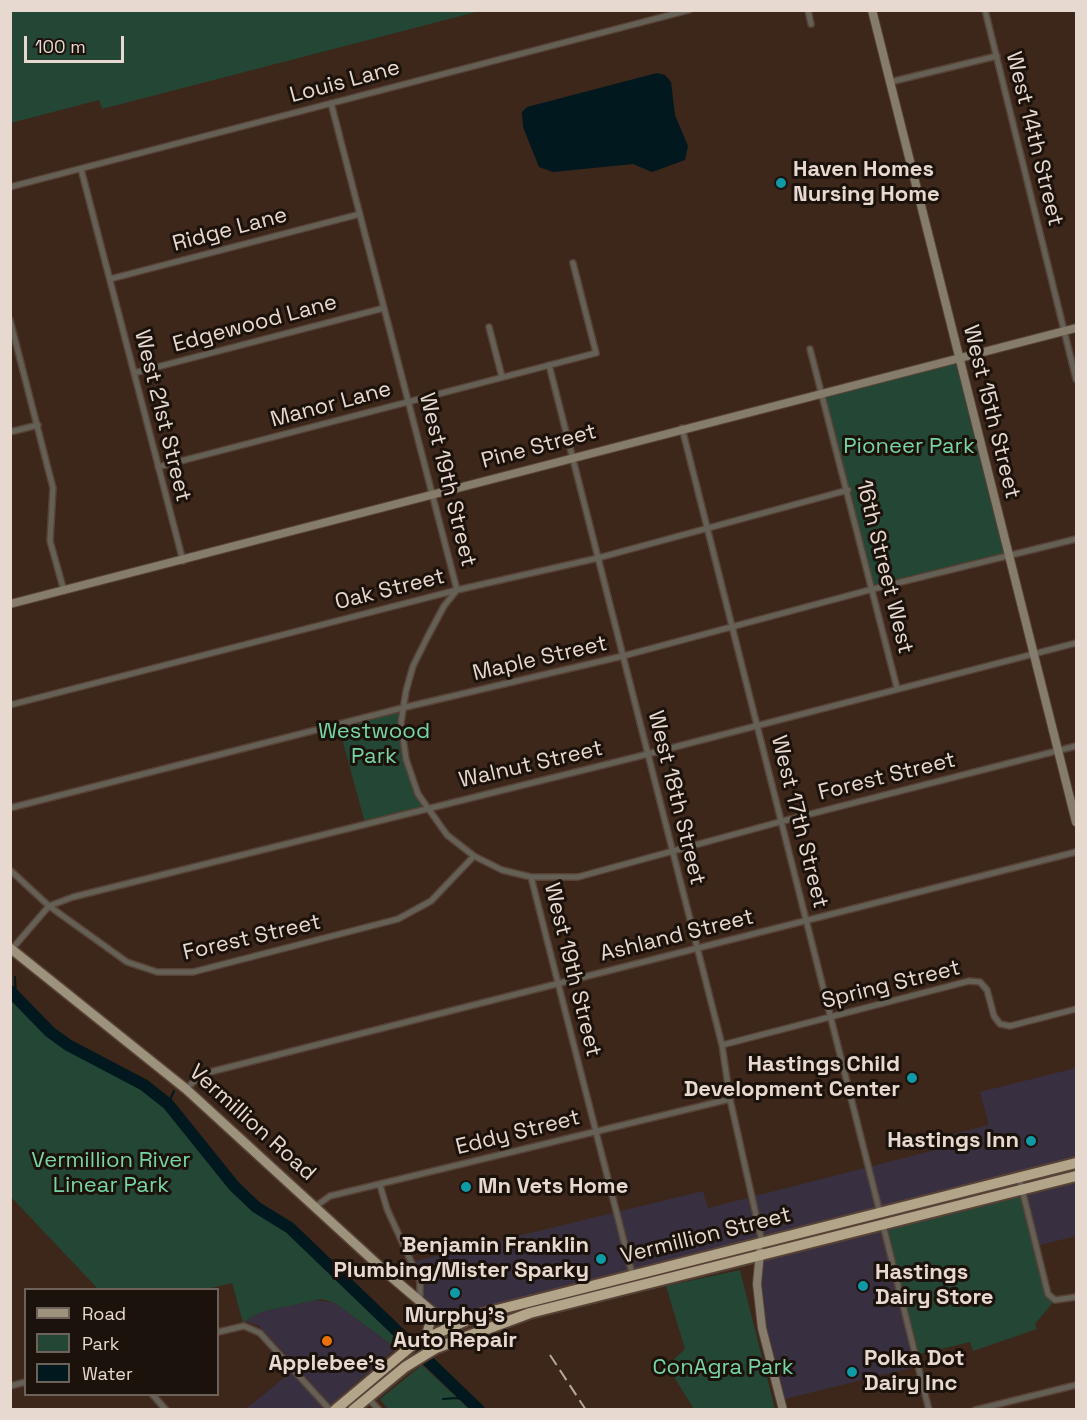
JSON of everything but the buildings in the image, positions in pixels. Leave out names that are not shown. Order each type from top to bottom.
[{"type":"highway","name":"Vermillion Street","points":[[332,1410],[395,1358],[426,1337],[448,1326],[515,1303],[1077,1163]]},
{"type":"highway","name":"Vermillion Street","points":[[353,1410],[367,1396],[405,1367],[436,1348],[530,1313],[1077,1176]]},
{"type":"main road","name":"Vermillion Road","points":[[11,948],[186,1089],[448,1326],[456,1339]]},
{"type":"main road","points":[[420,1303],[429,1319],[426,1337]]},
{"type":"street","name":"Louis Lane","points":[[10,187],[689,10]]},
{"type":"street","points":[[808,10],[811,24]]},
{"type":"street","name":"West 15th Street","points":[[872,10],[1077,822]]},
{"type":"street","name":"West 14th Street","points":[[985,10],[1077,379]]},
{"type":"street","points":[[891,82],[997,56]]},
{"type":"street","name":"West 19th Street","points":[[330,103],[458,590],[444,606],[413,666],[402,708],[405,759],[426,808],[447,835],[474,856],[502,870],[531,877],[635,1287]]},
{"type":"street","name":"West 21st Street","points":[[81,169],[183,561]]},
{"type":"street","name":"Ridge Lane","points":[[110,279],[360,214]]},
{"type":"street","name":"Manor Lane","points":[[158,466],[596,353],[573,262]]},
{"type":"street","name":"Edgewood Lane","points":[[134,373],[384,308]]},
{"type":"street","points":[[10,321],[53,488],[50,541],[64,591]]},
{"type":"street","points":[[489,327],[502,377]]},
{"type":"street","name":"Pine Street","points":[[10,604],[183,561],[682,428],[1077,328]]},
{"type":"street","name":"16th Street West","points":[[810,349],[897,688]]},
{"type":"street","name":"West 18th Street","points":[[549,365],[722,1045],[730,1099],[762,1242]]},
{"type":"street","points":[[10,432],[38,425]]},
{"type":"street","name":"West 17th Street","points":[[682,428],[783,821],[929,1410]]},
{"type":"street","name":"Oak Street","points":[[10,705],[458,590],[598,558],[848,490]]},
{"type":"street","name":"Maple Street","points":[[10,808],[402,708],[623,656],[733,625],[1077,539]]},
{"type":"street","name":"Walnut Street","points":[[11,948],[49,906],[73,897],[648,754],[1077,643]]},
{"type":"street","name":"Forest Street","points":[[531,877],[578,877],[673,853],[783,821],[1077,746]]},
{"type":"street","name":"Ashland Street","points":[[186,1089],[202,1074],[1077,852]]},
{"type":"street","name":"Forest Street","points":[[10,870],[49,906],[127,962],[158,972],[194,972],[398,920],[431,901],[474,856]]},
{"type":"street","name":"Spring Street","points":[[722,1045],[969,981],[980,982],[987,990],[994,1016],[1000,1024],[1010,1026],[1077,1009]]},
{"type":"street","name":"Eddy Street","points":[[316,1206],[330,1196],[730,1099]]},
{"type":"street","points":[[1019,1177],[1048,1294],[1055,1300],[1077,1297]]},
{"type":"street","points":[[380,1185],[387,1209],[420,1281],[420,1303]]},
{"type":"street","points":[[762,1242],[757,1284],[762,1328],[783,1410]]},
{"type":"street","points":[[219,1332],[244,1326],[260,1333],[332,1410]]},
{"type":"street","points":[[975,1410],[1077,1385]]},
{"type":"street","points":[[358,1388],[379,1410]]},
{"type":"street","points":[[153,1396],[166,1410]]},
{"type":"shaded area","points":[[1076,1068],[1076,1236],[1037,1246],[1019,1178],[449,1326],[420,1303],[420,1281],[411,1262],[703,1191],[708,1208],[939,1149],[937,1138],[989,1125],[980,1092]]},
{"type":"shaded area","points":[[883,1224],[919,1366],[781,1400],[762,1328],[759,1256]]},
{"type":"shaded area","points":[[315,1300],[335,1303],[396,1348],[326,1409],[246,1409],[297,1367],[259,1326],[245,1321],[261,1312]]},
{"type":"green space","points":[[11,10],[480,11],[102,109],[99,100],[11,123]]},
{"type":"green space","name":"Pioneer Park","points":[[959,357],[1009,556],[873,589],[822,392]]},
{"type":"green space","name":"Westwood Park","points":[[402,708],[406,759],[426,808],[365,823],[338,724]]},
{"type":"green space","name":"Vermillion River Linear Park","points":[[10,991],[50,1032],[68,1045],[144,1085],[168,1104],[234,1186],[256,1207],[290,1228],[409,1340],[396,1348],[335,1303],[321,1299],[261,1312],[245,1321],[244,1326],[232,1283],[211,1288],[97,1288],[11,1197]]},
{"type":"green space","points":[[1023,1189],[1048,1294],[1055,1300],[1035,1324],[1037,1329],[973,1351],[970,1342],[916,1355],[883,1224]]},
{"type":"green space","name":"ConAgra Park","points":[[740,1270],[775,1409],[694,1409],[667,1366],[685,1349],[666,1286]]},
{"type":"green space","points":[[422,1365],[469,1409],[388,1409],[380,1399]]},
{"type":"water","points":[[657,73],[665,75],[671,82],[675,115],[688,146],[685,160],[652,172],[633,164],[553,172],[539,167],[523,127],[522,112],[527,107]]},
{"type":"waterway","points":[[15,977],[16,995]]},
{"type":"waterway","points":[[10,991],[50,1032],[68,1045],[144,1085],[168,1104],[234,1186],[256,1207],[290,1228],[479,1410]]},
{"type":"waterway","points":[[168,1104],[174,1091]]},
{"type":"waterway","points":[[443,1399],[457,1398],[468,1401]]},
{"type":"railway","points":[[550,1355],[586,1410]]},
{"type":"place","name":"Haven Homes Nursing Home","points":[[781,183]]},
{"type":"place","name":"Hastings Child Development Center","points":[[912,1078]]},
{"type":"place","name":"Hastings Inn","points":[[1031,1141]]},
{"type":"place","name":"Mn Vets Home","points":[[466,1187]]},
{"type":"place","name":"Benjamin Franklin Plumbing/Mister Sparky","points":[[601,1259]]},
{"type":"place","name":"Hastings Dairy Store","points":[[863,1286]]},
{"type":"place","name":"Murphy's Auto Repair","points":[[455,1293]]},
{"type":"place","name":"Applebee's","points":[[327,1341]]},
{"type":"place","name":"Polka Dot Dairy Inc","points":[[852,1372]]}]
